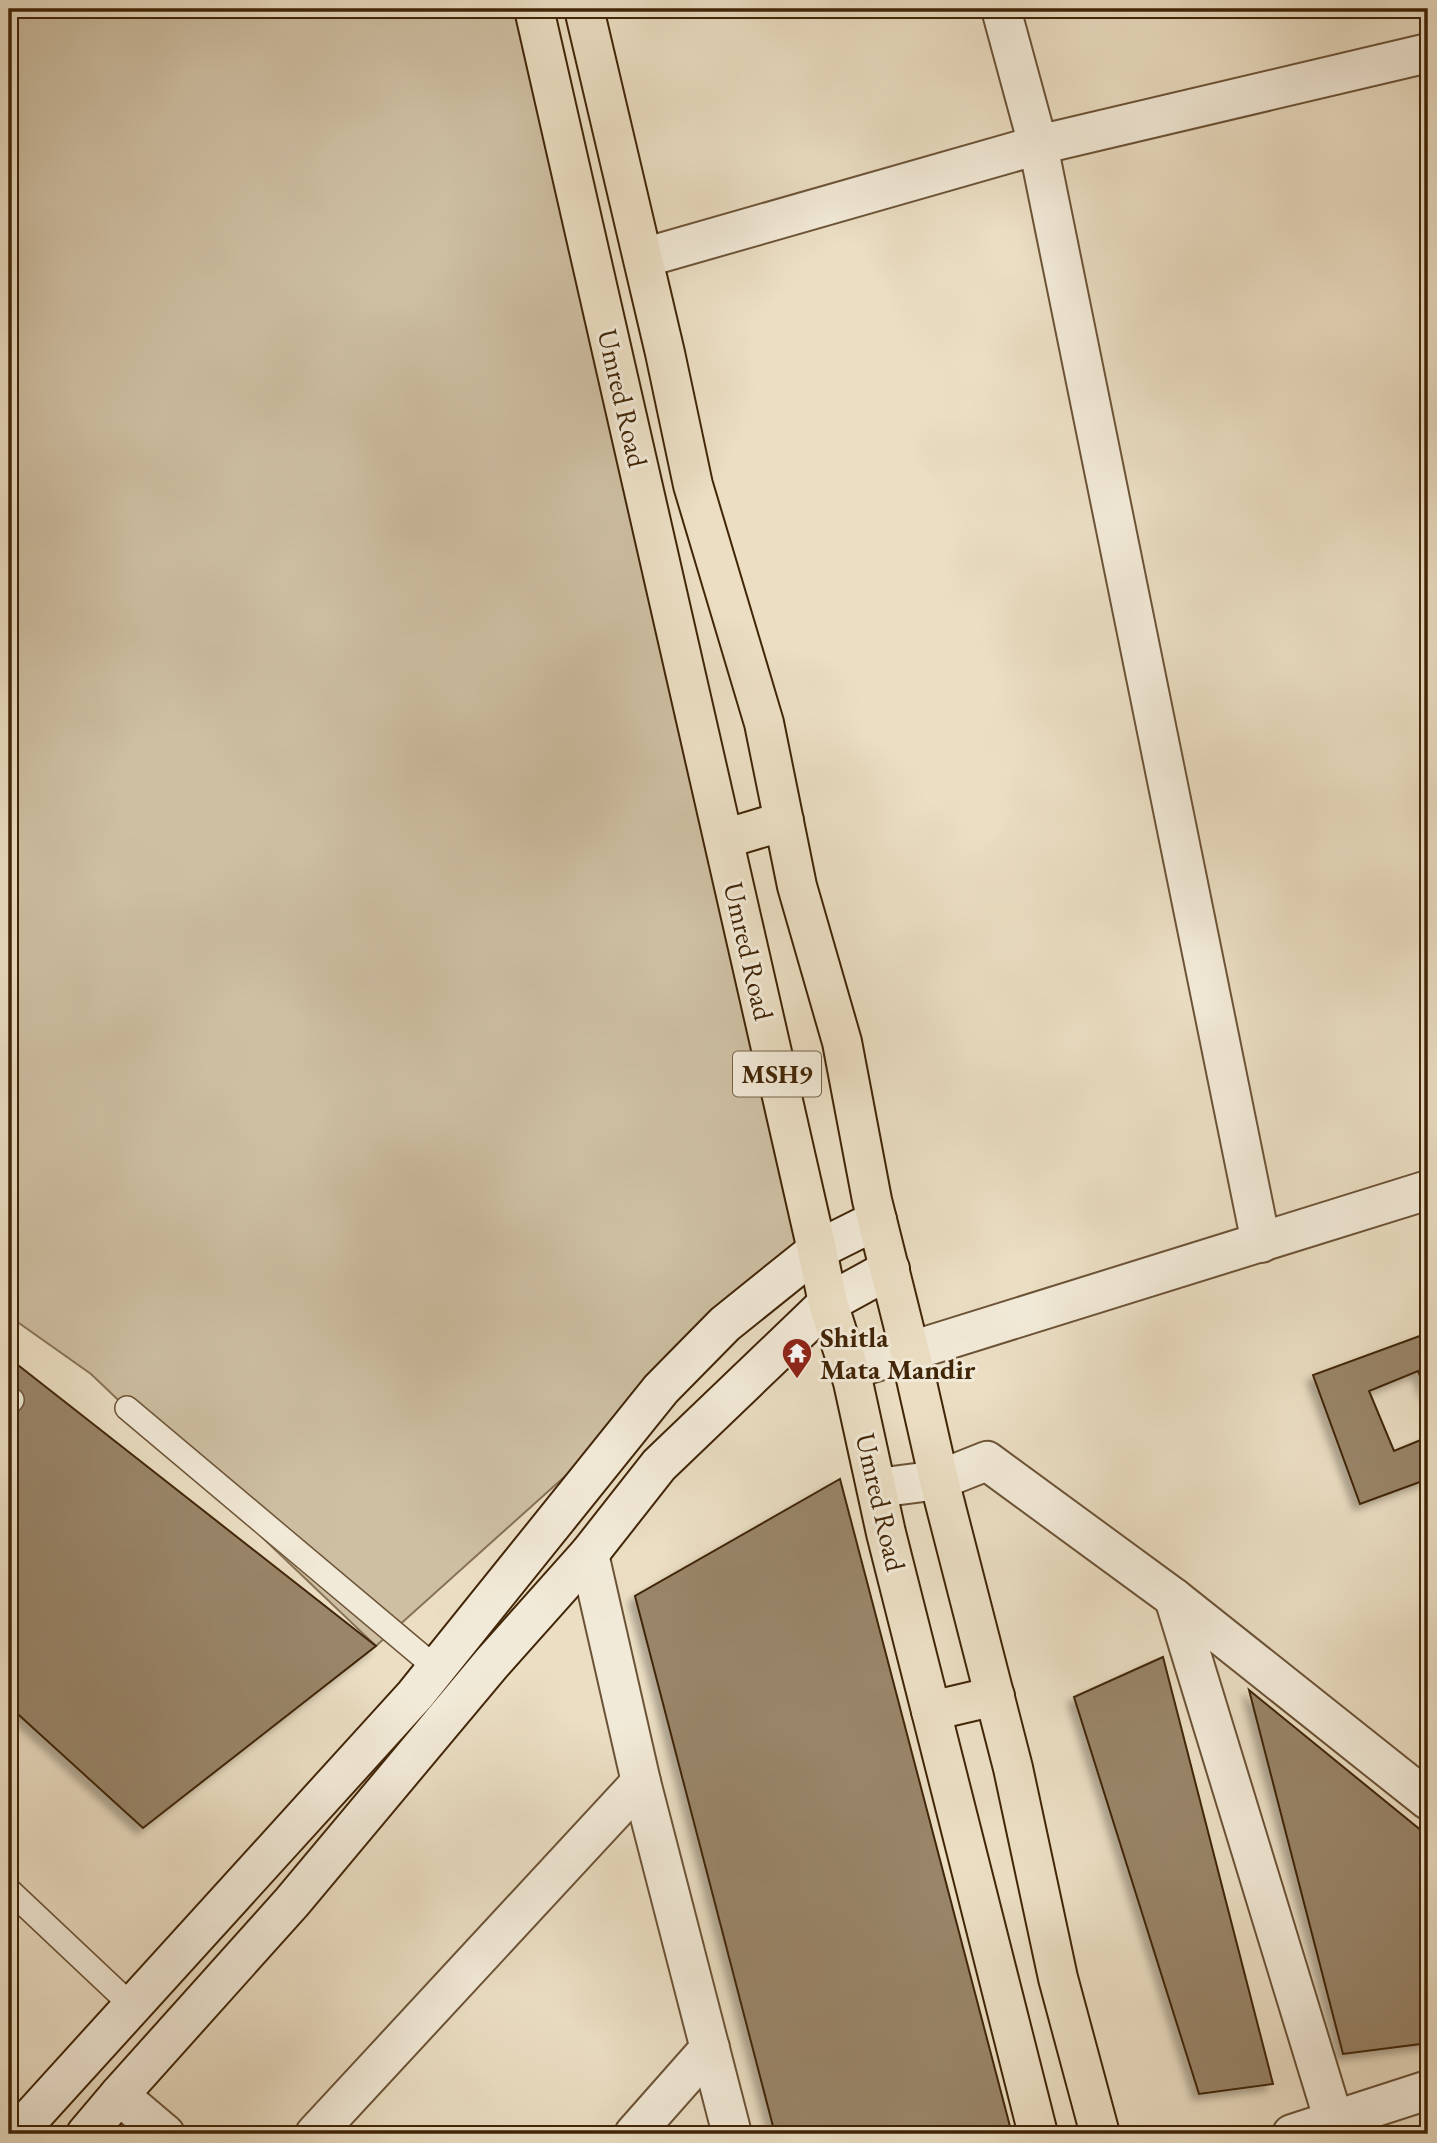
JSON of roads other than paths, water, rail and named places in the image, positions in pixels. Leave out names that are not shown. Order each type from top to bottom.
[{"type":"main road","name":"Umred Road","points":[[534,9],[828,1303],[850,1370],[931,1711],[1038,2134]]},
{"type":"main road","points":[[584,9],[693,485],[764,723],[797,886],[842,1042],[877,1220],[939,1480],[1013,1768],[1058,1978],[1100,2134]]},
{"type":"main road","points":[[724,839],[784,821]]},
{"type":"main road","points":[[931,1711],[995,1696]]},
{"type":"street","points":[[1001,9],[1038,145],[1261,1242]]},
{"type":"street","points":[[643,258],[1038,145],[1428,53]]},
{"type":"street","points":[[850,1370],[1428,1190]]},
{"type":"street","points":[[16,2134],[415,1695],[662,1390],[725,1324],[817,1250],[877,1220]]},
{"type":"street","points":[[86,2134],[241,1961],[589,1553],[659,1465],[828,1303],[890,1269]]},
{"type":"street","points":[[877,1488],[939,1480],[987,1461],[1174,1598],[1428,1800]]},
{"type":"street","points":[[589,1553],[641,1782],[732,2134]]},
{"type":"street","points":[[1174,1598],[1337,2128]]},
{"type":"street","points":[[315,2134],[641,1782]]},
{"type":"street","points":[[634,2134],[710,2048]]},
{"type":"street","points":[[1292,2134],[1337,2128],[1428,2090]]},
{"type":"street","points":[[119,2095],[164,2134]]},
{"type":"lane","points":[[127,1408],[436,1668]]},
{"type":"lane","points":[[9,1890],[131,2005]]},
{"type":"place","name":"Shitla Mata Mandir","points":[[797,1380]]}]
